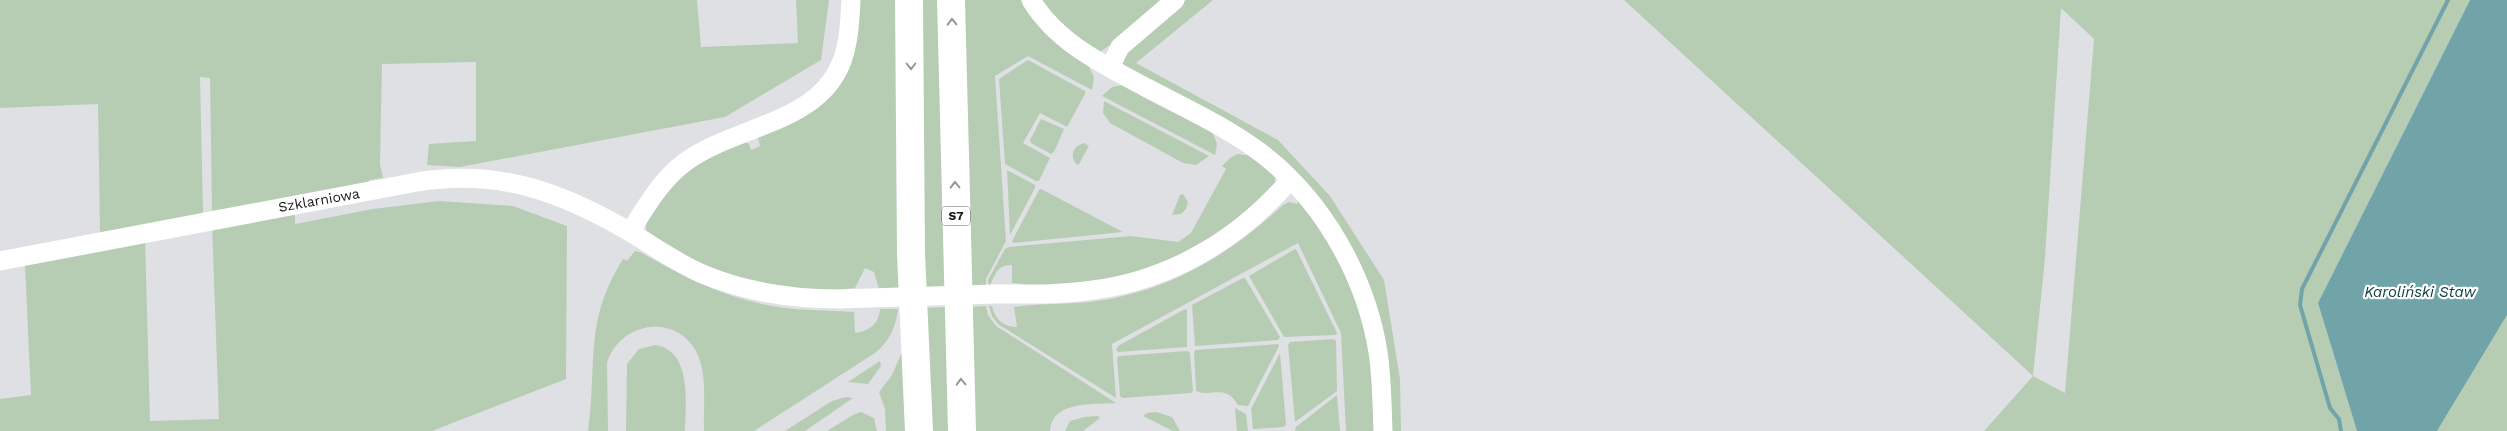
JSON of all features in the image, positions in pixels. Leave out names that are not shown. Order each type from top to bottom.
[{"type":"highway","points":[[909,0],[911,254],[919,431]]},
{"type":"highway","name":"S7","points":[[951,0],[962,431]]},
{"type":"highway","points":[[898,343],[911,254]]},
{"type":"street","points":[[630,232],[651,200],[683,164],[718,144],[796,112],[819,95],[837,72],[843,59],[847,42],[851,0]]},
{"type":"street","points":[[1031,0],[1060,34],[1089,56],[1230,133],[1265,156],[1290,180],[1329,226],[1350,263],[1363,295],[1378,353],[1383,431]]},
{"type":"street","points":[[1110,68],[1115,53],[1120,47],[1176,0]]},
{"type":"street","name":"Szklarniowa","points":[[0,261],[408,184],[464,176],[521,184],[555,195],[596,213],[664,254],[705,275],[761,293],[808,299],[1092,290],[1116,286],[1164,272],[1206,252],[1259,212],[1290,180]]},
{"type":"green space","points":[[0,0],[697,0],[701,47],[798,43],[796,0],[829,0],[821,60],[725,117],[460,167],[427,165],[429,144],[476,141],[476,62],[382,64],[380,164],[383,178],[369,180],[369,185],[212,211],[210,78],[200,77],[203,212],[194,218],[100,233],[98,104],[0,108]]},
{"type":"green space","points":[[857,0],[898,0],[900,291],[879,289],[874,272],[865,268],[855,288],[808,293],[714,272],[647,233],[646,225],[656,205],[674,183],[693,166],[710,155],[743,141],[749,144],[751,150],[760,146],[758,138],[815,107]]},
{"type":"green space","points":[[921,0],[942,0],[945,289],[923,290]]},
{"type":"green space","points":[[962,0],[1023,0],[1089,67],[1094,77],[1092,90],[1028,56],[995,76],[1006,241],[986,279],[986,288],[967,289]]},
{"type":"green space","points":[[1039,0],[1164,0],[1135,27],[1100,52],[1082,44]]},
{"type":"green space","points":[[1186,0],[1213,0],[1136,63],[1278,140],[1330,196],[1384,280],[1400,379],[1401,431],[1389,431],[1385,364],[1312,195],[1125,69],[1121,63],[1124,51]]},
{"type":"green space","points":[[1624,0],[2470,0],[2318,303],[2357,431],[1984,431],[2033,376]],"holes":[[[2061,8],[2094,39],[2065,393],[2033,376],[2045,258]]]},
{"type":"green space","points":[[1028,60],[1085,91],[1067,127],[1040,113],[1023,143],[1050,158],[1039,181],[1005,164],[999,79]]},
{"type":"green space","points":[[1123,85],[1212,131],[1217,144],[1215,155],[1102,96],[1112,87]]},
{"type":"green space","points":[[1104,101],[1209,156],[1196,165],[1183,163],[1110,123],[1103,113]]},
{"type":"green space","points":[[1041,119],[1064,129],[1054,152],[1051,154],[1031,143],[1030,140]]},
{"type":"green space","points":[[1084,143],[1089,146],[1077,165],[1073,158],[1073,152],[1077,146]]},
{"type":"green space","points":[[1237,154],[1253,156],[1275,177],[1275,187],[1210,242],[1125,278],[1024,288],[1023,284],[1012,283],[1012,265],[1006,266],[996,272],[989,288],[988,280],[1005,249],[1009,247],[1131,236],[1178,242],[1191,233],[1226,169],[1222,166]]},
{"type":"green space","points":[[1007,170],[1035,185],[1010,235]]},
{"type":"green space","points":[[1041,189],[1123,232],[1013,243],[1012,241]]},
{"type":"green space","points":[[1183,194],[1188,202],[1186,209],[1181,214],[1172,215],[1180,195]]},
{"type":"green space","points":[[1299,199],[1342,262],[1370,341],[1377,431],[1346,431],[1341,333],[1298,243],[1112,344],[1116,398],[998,324],[992,316],[989,306],[992,306],[995,315],[1001,322],[1008,326],[1017,327],[1014,307],[1097,301],[1149,289],[1198,268],[1242,239],[1283,205],[1289,202],[1297,204]]},
{"type":"green space","points":[[439,201],[513,206],[567,226],[566,379],[432,431],[0,431],[0,399],[31,395],[25,266],[22,260],[145,237],[150,421],[219,419],[212,225],[295,211],[295,224],[373,209]]},
{"type":"green space","points":[[1295,249],[1337,333],[1336,335],[1284,337],[1249,276]]},
{"type":"green space","points":[[635,251],[706,286],[741,299],[787,308],[854,312],[855,333],[865,331],[872,326],[878,319],[880,309],[898,309],[896,322],[888,339],[875,353],[754,431],[704,431],[704,380],[696,351],[686,339],[674,331],[661,327],[648,327],[635,331],[613,349],[607,363],[608,431],[588,431],[594,343],[602,303],[610,282],[623,259],[627,261]]},
{"type":"green space","points":[[1245,278],[1280,337],[1278,340],[1195,346],[1192,305]]},
{"type":"green space","points":[[986,306],[988,315],[996,326],[1116,403],[1076,406],[1066,409],[1058,414],[1053,421],[1050,431],[972,431],[968,307]]},
{"type":"green space","points":[[946,307],[950,431],[928,431],[924,308]]},
{"type":"green space","points":[[1185,309],[1187,310],[1187,347],[1118,352],[1116,350],[1118,346]]},
{"type":"green space","points":[[2507,315],[2507,431],[2437,431]]},
{"type":"green space","points":[[1333,339],[1336,341],[1337,391],[1295,422],[1288,345],[1290,342]]},
{"type":"green space","points":[[1278,344],[1279,346],[1248,406],[1238,405],[1233,398],[1223,393],[1202,393],[1196,391],[1194,352],[1196,350]]},
{"type":"green space","points":[[655,345],[667,349],[681,367],[686,393],[685,431],[626,431],[627,364],[639,349]]},
{"type":"green space","points":[[1187,351],[1190,353],[1193,391],[1191,393],[1122,398],[1120,396],[1117,358],[1119,356]]},
{"type":"green space","points":[[902,352],[908,431],[886,431],[885,409],[879,392],[892,375]]},
{"type":"green space","points":[[1280,353],[1286,424],[1284,427],[1253,429],[1251,409]]},
{"type":"green space","points":[[880,361],[881,366],[868,384],[848,382]]},
{"type":"green space","points":[[1337,395],[1340,431],[1295,431],[1296,427]]},
{"type":"green space","points":[[846,397],[853,398],[805,431],[785,431],[832,401]]},
{"type":"green space","points":[[1235,408],[1246,414],[1248,431],[1237,431]]},
{"type":"green space","points":[[861,412],[874,418],[877,431],[827,431],[853,415]]},
{"type":"green space","points":[[1156,412],[1172,417],[1180,431],[1173,431],[1143,416],[1147,413]]},
{"type":"green space","points":[[1098,416],[1100,418],[1083,431],[1065,431],[1070,421]]},
{"type":"water","name":"Karoliński Staw","points":[[2470,0],[2507,0],[2507,315],[2437,431],[2357,431],[2318,303]]},
{"type":"waterway","points":[[2341,431],[2339,419],[2330,408],[2300,305],[2302,289],[2448,0]]}]
